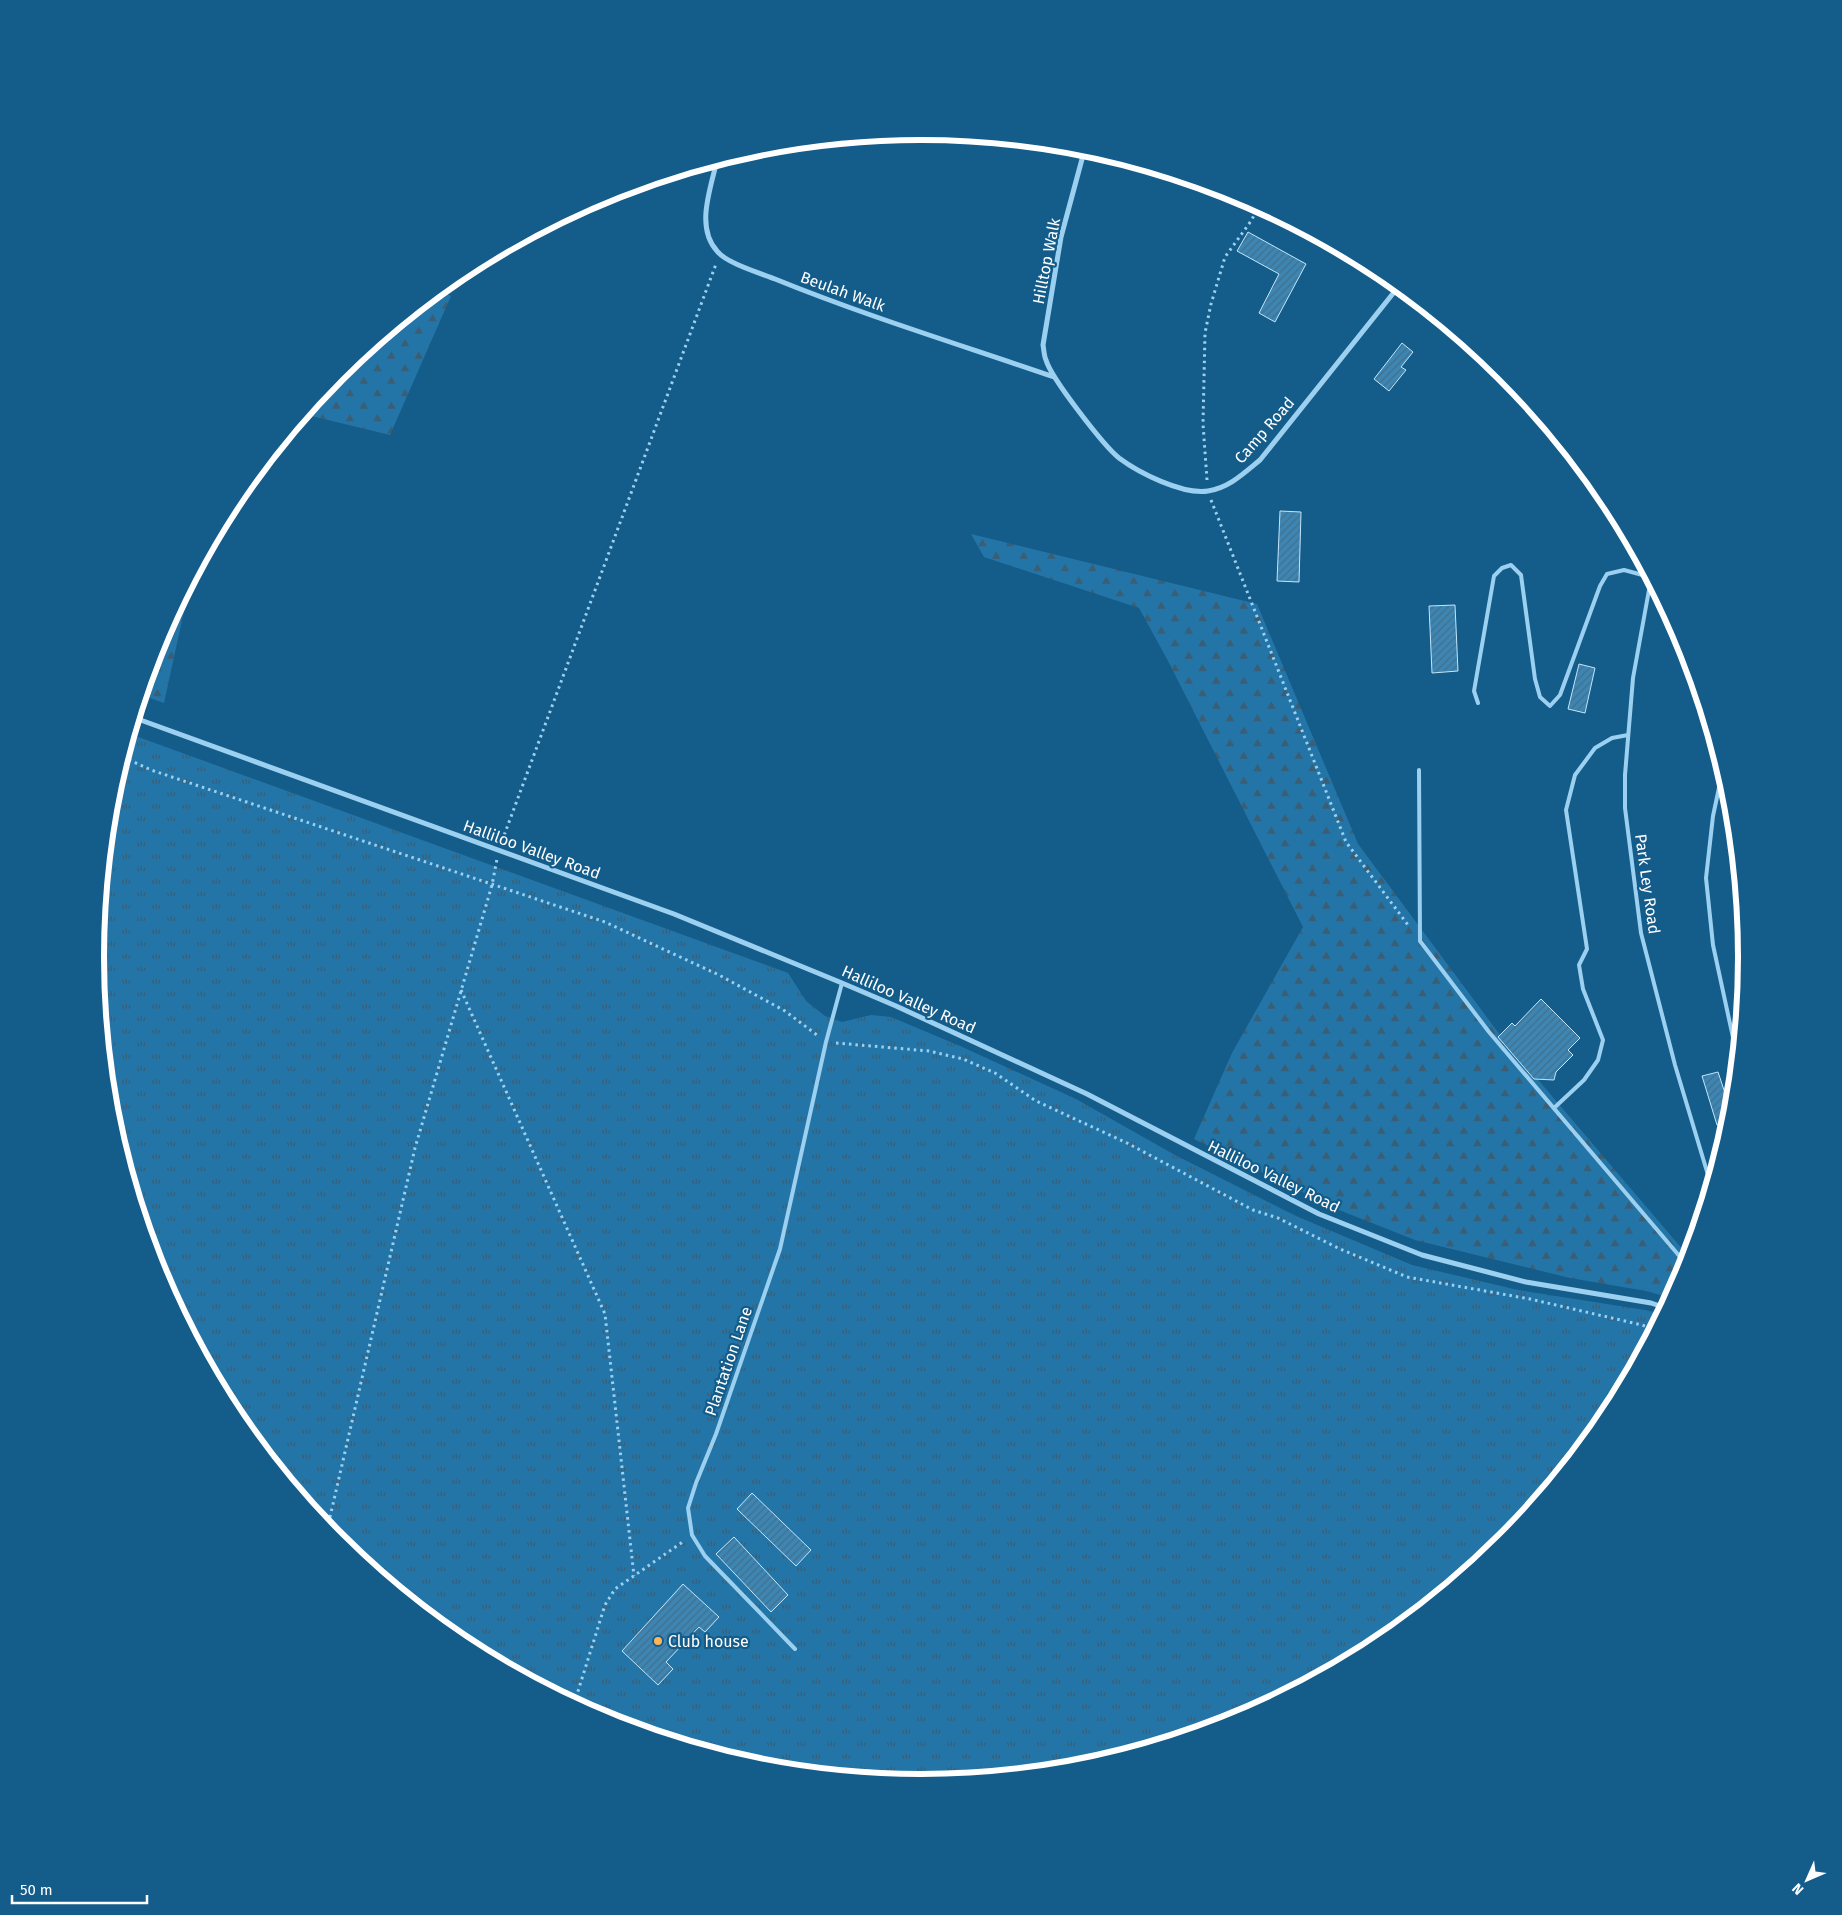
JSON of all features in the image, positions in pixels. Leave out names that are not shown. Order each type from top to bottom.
[{"type":"street","name":"Hilltop Walk","points":[[1054,377],[1046,361],[1043,345],[1061,237],[1083,157]]},
{"type":"street","points":[[715,167],[707,200],[706,218],[708,236],[717,252]]},
{"type":"street","name":"Beulah Walk","points":[[717,252],[734,262],[814,294],[1054,377]]},
{"type":"street","name":"Camp Road","points":[[1054,377],[1118,458],[1168,484],[1190,491],[1207,491],[1224,487],[1239,478],[1260,460],[1394,292]]},
{"type":"street","name":"Halliloo Valley Road","points":[[140,720],[674,914],[842,983],[1087,1094],[1319,1214],[1422,1255],[1526,1282],[1660,1306]]},
{"type":"lane","points":[[1478,704],[1474,691],[1494,576],[1502,568],[1512,565],[1521,575],[1535,679],[1540,697],[1550,706],[1560,696],[1600,586],[1607,574],[1624,570],[1643,576]]},
{"type":"lane","name":"Park Ley Road","points":[[1649,586],[1633,678],[1625,775],[1625,808],[1641,932],[1675,1065],[1708,1175]]},
{"type":"lane","points":[[1554,1108],[1584,1080],[1598,1060],[1603,1040],[1583,989],[1579,965],[1587,949],[1566,810],[1575,775],[1595,748],[1612,738],[1628,735]]},
{"type":"lane","points":[[1419,770],[1420,941],[1489,1032],[1681,1258]]},
{"type":"lane","points":[[1720,785],[1713,816],[1706,878],[1713,945],[1734,1041]]},
{"type":"lane","name":"Plantation Lane","points":[[692,1535],[688,1508],[716,1434],[780,1249],[826,1042],[842,983]]},
{"type":"lane","points":[[692,1535],[705,1556],[796,1650]]},
{"type":"path","points":[[1256,212],[1226,258],[1211,304],[1206,333],[1203,424],[1207,491],[1346,842],[1420,941]]},
{"type":"path","points":[[329,1520],[414,1148],[492,885],[499,850],[713,272],[717,252]]},
{"type":"path","points":[[129,760],[150,770],[605,922],[719,975],[785,1012],[826,1042],[929,1051],[963,1059],[995,1073],[1036,1100],[1127,1143],[1253,1210],[1278,1218],[1340,1249],[1407,1277],[1530,1299],[1649,1328]]},
{"type":"path","points":[[461,990],[605,1314],[634,1576]]},
{"type":"path","points":[[576,1698],[605,1605],[615,1589],[692,1535]]},
{"type":"green space","points":[[445,293],[451,296],[390,435],[310,416],[343,380],[382,343]]},
{"type":"green space","points":[[971,534],[1257,604],[1358,844],[1500,1035],[1683,1250],[1664,1296],[1646,1291],[1570,1278],[1415,1240],[1339,1210],[1194,1139],[1232,1053],[1303,927],[1167,659],[1139,608],[984,557]]},
{"type":"green space","points":[[187,599],[164,703],[150,698],[156,673]]},
{"type":"green space","points":[[135,736],[788,973],[806,1001],[825,1016],[842,1022],[871,1015],[891,1017],[960,1046],[1076,1099],[1175,1155],[1296,1216],[1412,1265],[1518,1290],[1657,1313],[1629,1366],[1601,1412],[1535,1496],[1499,1535],[1460,1572],[1419,1606],[1375,1637],[1330,1665],[1234,1713],[1133,1747],[1080,1759],[1028,1768],[921,1775],[814,1768],[762,1759],[709,1747],[608,1713],[512,1665],[467,1637],[423,1606],[382,1572],[343,1535],[273,1455],[241,1412],[213,1366],[188,1319],[166,1270],[147,1220],[132,1169],[119,1117],[105,1011],[105,904],[119,798]]},
{"type":"building","points":[[1248,232],[1306,264],[1275,322],[1259,313],[1279,274],[1237,251]]},
{"type":"building","points":[[1402,343],[1413,352],[1401,367],[1406,370],[1389,391],[1374,379]]},
{"type":"building","points":[[1280,511],[1301,512],[1299,582],[1277,581]]},
{"type":"building","points":[[1455,605],[1458,671],[1432,673],[1429,606]]},
{"type":"building","points":[[1579,664],[1595,668],[1585,713],[1568,709]]},
{"type":"building","points":[[1541,999],[1580,1038],[1568,1050],[1573,1055],[1556,1072],[1554,1080],[1534,1079],[1498,1037],[1512,1023],[1515,1026]]},
{"type":"building","points":[[1718,1072],[1725,1093],[1727,1093],[1721,1124],[1717,1125],[1702,1076]]},
{"type":"building","points":[[752,1493],[811,1550],[796,1566],[737,1509]]},
{"type":"building","points":[[734,1537],[788,1595],[771,1612],[716,1554]]},
{"type":"building","name":"Club house","points":[[683,1584],[719,1617],[705,1632],[699,1627],[666,1662],[673,1669],[658,1685],[622,1651]]},
{"type":"place","name":"Club house","points":[[658,1641]]}]
